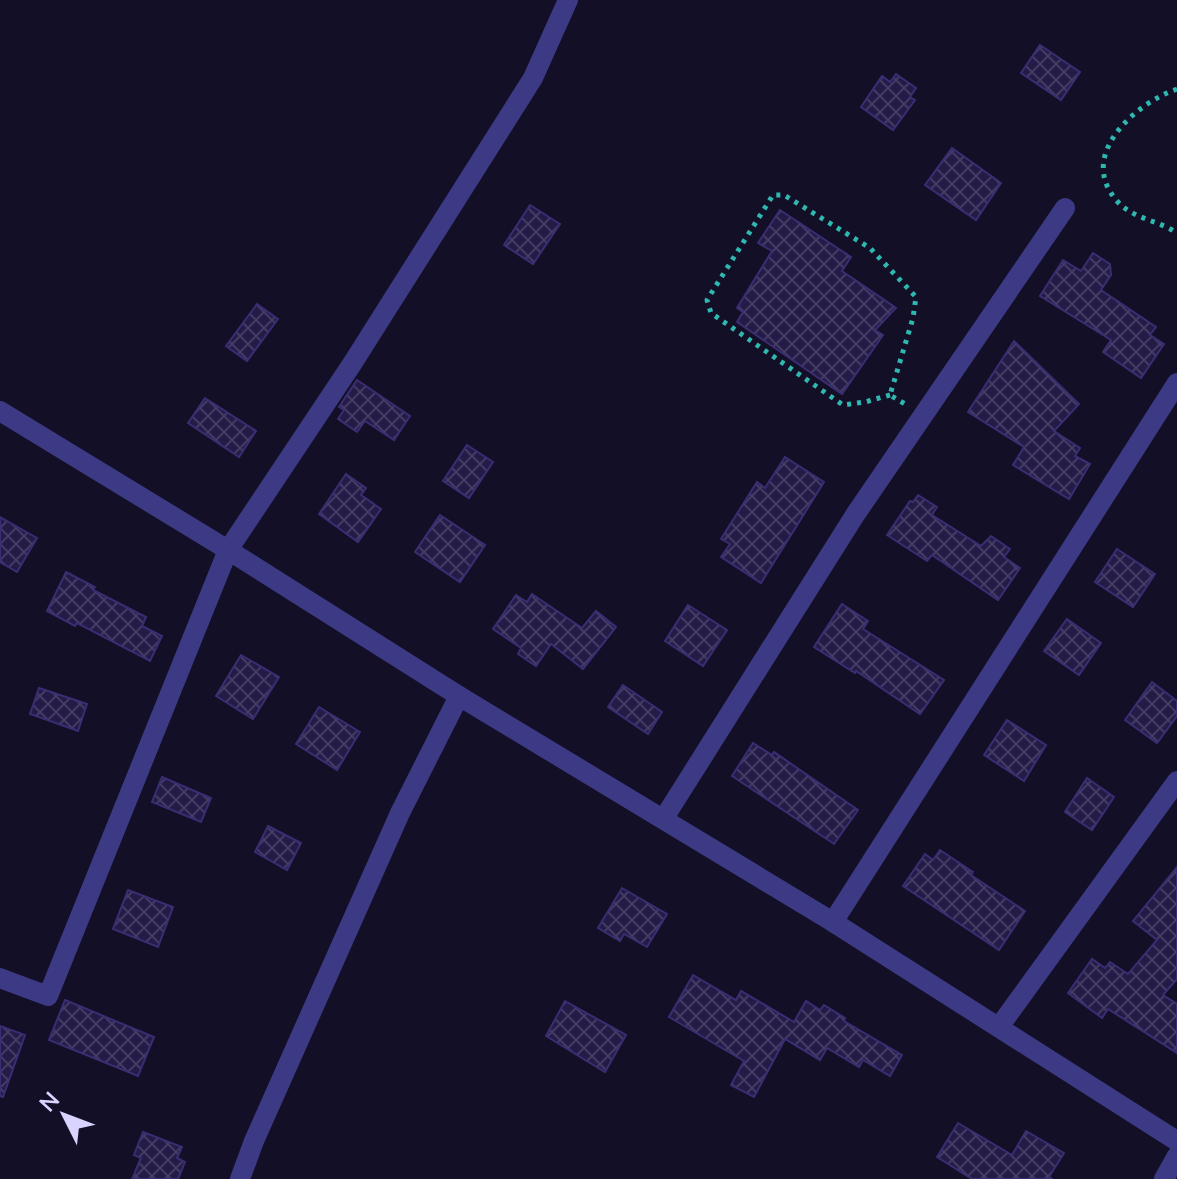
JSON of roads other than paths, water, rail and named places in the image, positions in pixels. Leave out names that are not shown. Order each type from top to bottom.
[{"type":"street","points":[[0,978],[48,996],[228,550],[352,364],[533,78],[568,0]]},
{"type":"street","points":[[664,818],[855,515],[1065,208]]},
{"type":"street","points":[[833,922],[1177,383]]},
{"type":"street","points":[[0,411],[459,696],[664,818],[999,1027],[1173,1131]]},
{"type":"street","points":[[240,1179],[400,813],[459,696]]},
{"type":"street","points":[[999,1027],[1177,781]]},
{"type":"street","points":[[1164,1179],[1177,1156]]}]
